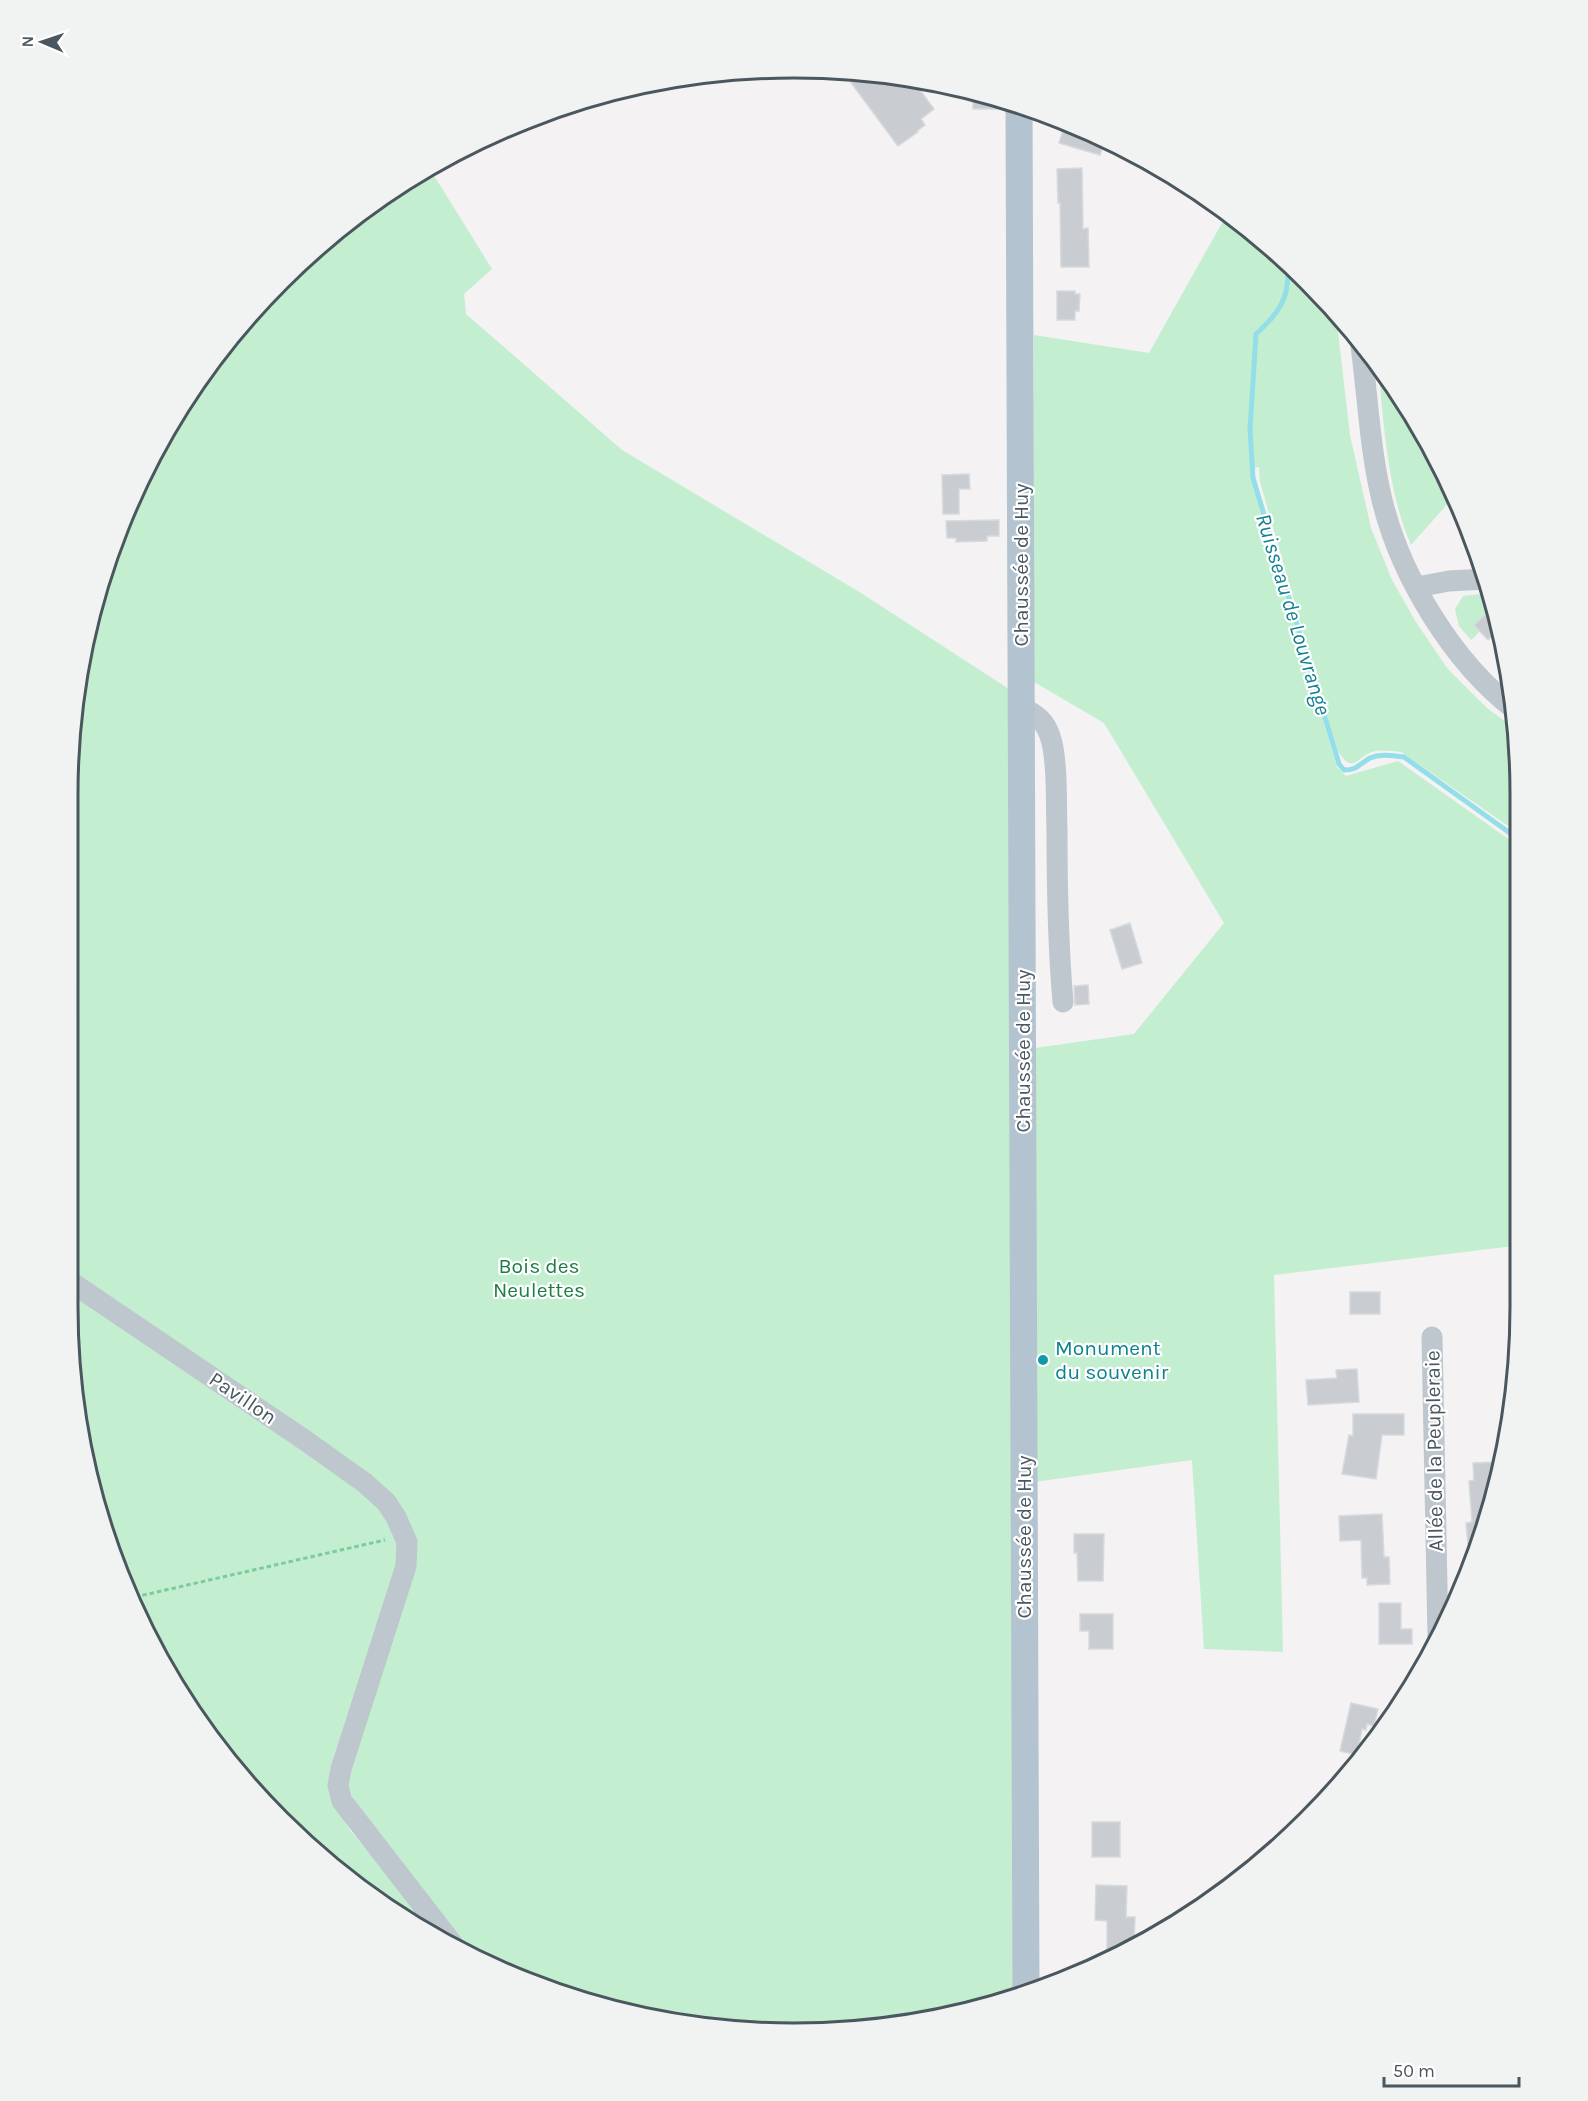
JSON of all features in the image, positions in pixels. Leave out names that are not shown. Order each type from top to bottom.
[{"type":"main road","name":"Chaussée de Huy","points":[[1019,114],[1026,1984]]},
{"type":"street","points":[[1363,359],[1376,467],[1383,504],[1396,542],[1417,587],[1445,634],[1480,678],[1504,700]]},
{"type":"street","points":[[1417,587],[1449,581],[1477,579]]},
{"type":"street","points":[[1022,708],[1034,713],[1045,724],[1051,739],[1055,779],[1058,935],[1063,1002]]},
{"type":"street","name":"Pavillon","points":[[78,1287],[366,1483],[386,1502],[403,1532]]},
{"type":"street","name":"Allée de la Peupleraie","points":[[1432,1337],[1438,1620]]},
{"type":"street","points":[[403,1532],[408,1552],[404,1574],[340,1769],[339,1793],[342,1801],[442,1930]]},
{"type":"path","points":[[140,1597],[390,1539],[403,1532]]},
{"type":"green space","name":"Bois des Neulettes","points":[[434,175],[492,269],[464,294],[466,314],[622,450],[861,593],[1009,689],[1013,1988],[979,1999],[887,2017],[794,2023],[701,2017],[609,1999],[520,1968],[461,1940],[353,1799],[338,1749],[330,1770],[330,1797],[350,1830],[429,1922],[358,1875],[322,1845],[256,1779],[226,1743],[174,1665],[152,1624],[116,1537],[102,1492],[84,1400],[78,1307],[78,794],[80,747],[84,701],[102,609],[133,520],[174,436],[226,358],[288,288],[358,226]]},
{"type":"green space","points":[[1223,221],[1266,256],[1300,288],[1338,329],[1350,435],[1371,528],[1392,580],[1416,622],[1447,668],[1487,708],[1506,722],[1510,827],[1401,752],[1375,751],[1355,763],[1347,762],[1343,758],[1337,750],[1260,482],[1259,467],[1252,468],[1252,479],[1337,767],[1346,776],[1398,761],[1510,840],[1510,1246],[1274,1275],[1283,1652],[1204,1649],[1192,1460],[1034,1482],[1035,1048],[1134,1034],[1224,923],[1104,723],[1034,682],[1034,335],[1149,353]]},
{"type":"green space","points":[[1380,383],[1414,436],[1448,504],[1411,545],[1397,502],[1385,434]]},
{"type":"green space","points":[[1481,594],[1487,613],[1474,625],[1480,631],[1471,640],[1459,626],[1455,609],[1463,596]]},
{"type":"building","points":[[849,81],[920,90],[934,109],[921,119],[925,125],[898,146]]},
{"type":"building","points":[[973,101],[1002,109],[973,109]]},
{"type":"building","points":[[1063,131],[1102,148],[1100,155],[1059,143]]},
{"type":"building","points":[[1082,168],[1083,229],[1088,228],[1089,267],[1061,267],[1057,169]]},
{"type":"building","points":[[1057,291],[1075,291],[1075,294],[1080,294],[1079,311],[1075,311],[1075,320],[1057,320]]},
{"type":"building","points":[[969,474],[970,489],[959,489],[959,514],[943,514],[942,475]]},
{"type":"building","points":[[999,520],[999,536],[987,536],[987,541],[956,542],[956,538],[947,538],[946,521]]},
{"type":"building","points":[[1487,613],[1492,636],[1488,640],[1474,625]]},
{"type":"building","points":[[1130,923],[1142,963],[1122,969],[1110,930]]},
{"type":"building","points":[[1088,985],[1089,1004],[1075,1005],[1074,986]]},
{"type":"building","points":[[1350,1292],[1380,1292],[1380,1314],[1350,1314]]},
{"type":"building","points":[[1357,1369],[1359,1402],[1308,1405],[1306,1380],[1337,1378],[1336,1370]]},
{"type":"building","points":[[1353,1414],[1404,1414],[1404,1435],[1382,1435],[1376,1479],[1342,1474],[1349,1435],[1353,1436]]},
{"type":"building","points":[[1493,1462],[1486,1492],[1468,1545],[1466,1523],[1472,1522],[1469,1481],[1474,1480],[1473,1463]]},
{"type":"building","points":[[1382,1514],[1384,1557],[1389,1557],[1390,1584],[1367,1585],[1367,1578],[1362,1578],[1361,1540],[1340,1541],[1339,1516]]},
{"type":"building","points":[[1074,1534],[1104,1534],[1103,1581],[1078,1581]]},
{"type":"building","points":[[1379,1603],[1401,1603],[1401,1629],[1412,1629],[1412,1644],[1379,1644]]},
{"type":"building","points":[[1080,1614],[1113,1614],[1113,1649],[1089,1649],[1089,1631],[1080,1631]]},
{"type":"building","points":[[1351,1703],[1378,1709],[1374,1726],[1367,1724],[1366,1730],[1362,1729],[1358,1747],[1353,1754],[1340,1751]]},
{"type":"building","points":[[1092,1822],[1120,1822],[1120,1857],[1092,1857]]},
{"type":"building","points":[[1096,1885],[1127,1886],[1126,1917],[1135,1917],[1134,1937],[1107,1951],[1107,1921],[1095,1920]]},
{"type":"waterway","name":"Ruisseau de Louvrange","points":[[1288,277],[1283,301],[1269,321],[1256,334],[1250,429],[1253,478],[1339,764],[1344,770],[1349,770],[1374,756],[1404,757],[1510,833]]},
{"type":"place","name":"Monument du souvenir","points":[[1043,1360]]}]
